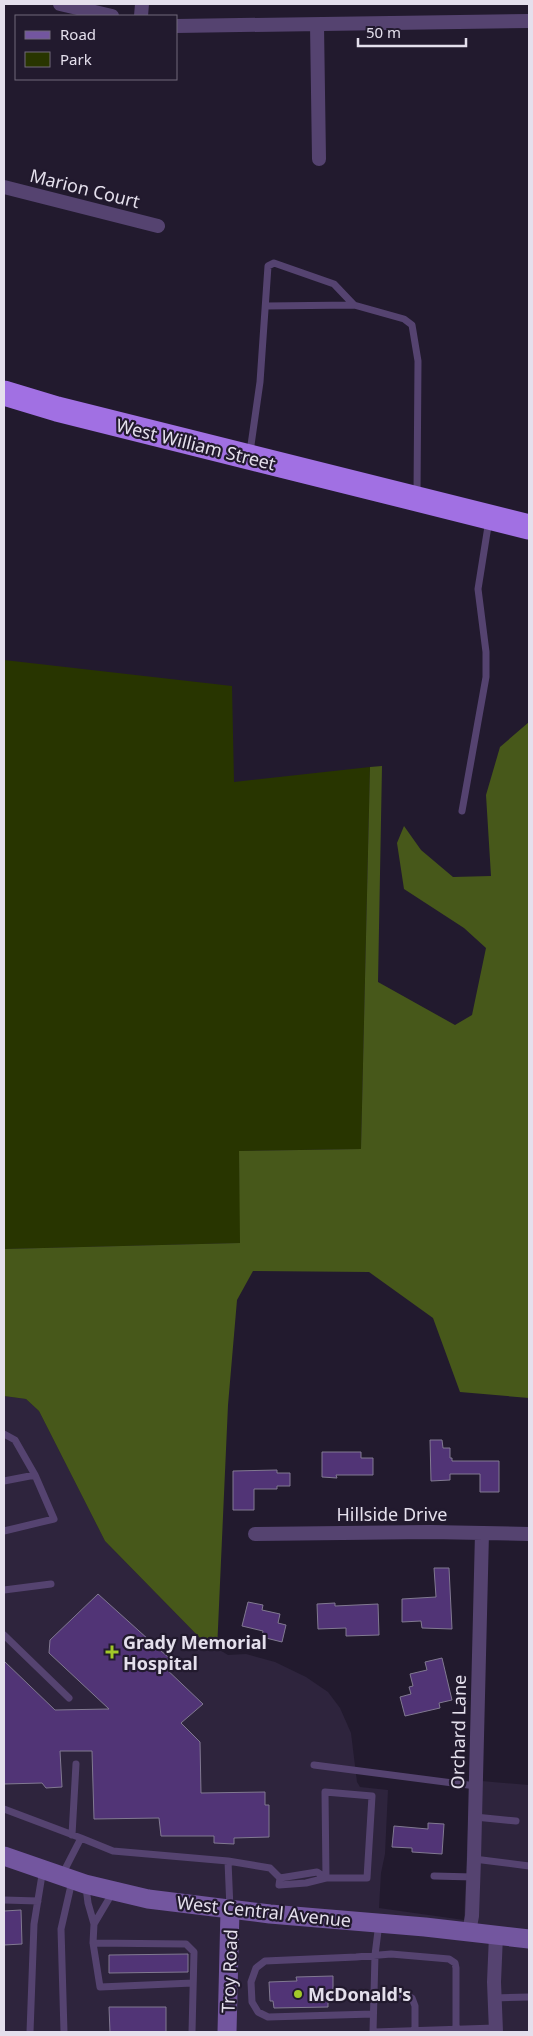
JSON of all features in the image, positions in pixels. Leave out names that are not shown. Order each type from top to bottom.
[{"type":"highway","name":"West William Street","points":[[4,393],[57,409],[529,527]]},
{"type":"main road","name":"West Central Avenue","points":[[4,1856],[73,1880],[148,1899],[230,1910],[529,1939]]},
{"type":"main road","name":"Troy Road","points":[[226,2032],[230,1910]]},
{"type":"street","points":[[60,4],[108,15]]},
{"type":"street","points":[[178,26],[529,21]]},
{"type":"street","points":[[317,25],[319,159]]},
{"type":"street","name":"Marion Court","points":[[4,187],[158,226]]},
{"type":"street","name":"Orchard Lane","points":[[469,1932],[472,1916],[474,1859],[482,1533]]},
{"type":"street","name":"Hillside Drive","points":[[255,1534],[529,1534]]},
{"type":"street","points":[[496,1935],[494,1998],[496,2030]]},
{"type":"lane","points":[[249,457],[260,382],[268,266],[274,263],[334,284],[354,304]]},
{"type":"lane","points":[[266,306],[354,304],[404,319],[412,325],[418,361],[417,499]]},
{"type":"lane","points":[[462,811],[486,677],[486,652],[478,589],[490,517]]},
{"type":"lane","points":[[4,1434],[15,1440],[35,1476],[54,1519],[4,1531]]},
{"type":"lane","points":[[4,1481],[35,1476]]},
{"type":"lane","points":[[4,1590],[51,1584]]},
{"type":"lane","points":[[4,1635],[69,1698]]},
{"type":"lane","points":[[72,1835],[76,1764]]},
{"type":"lane","points":[[314,1765],[476,1786]]},
{"type":"lane","points":[[4,1808],[113,1851],[228,1861],[270,1868],[280,1878],[279,1885],[306,1883],[326,1878],[367,1878],[372,1796],[325,1792],[326,1878]]},
{"type":"lane","points":[[475,1817],[516,1822]]},
{"type":"lane","points":[[64,2032],[61,1929],[81,1838]]},
{"type":"lane","points":[[474,1859],[529,1866]]},
{"type":"lane","points":[[228,1861],[230,1910]]},
{"type":"lane","points":[[30,2032],[34,1924],[43,1869]]},
{"type":"lane","points":[[434,1876],[473,1877]]},
{"type":"lane","points":[[73,1880],[88,1903],[94,1924],[93,1943],[100,1987],[193,1983]]},
{"type":"lane","points":[[94,1924],[113,1891]]},
{"type":"lane","points":[[4,1900],[38,1901]]},
{"type":"lane","points":[[379,1923],[375,1955],[373,2032],[496,2030]]},
{"type":"lane","points":[[93,1943],[186,1944],[194,1952],[192,2032]]},
{"type":"lane","points":[[373,2014],[268,2017],[258,2012],[252,2002],[251,1982],[256,1968],[265,1962],[391,1954],[449,1959],[455,1963],[456,2031]]},
{"type":"lane","points":[[374,1993],[403,1995],[412,1998],[415,2006],[415,2031]]},
{"type":"lane","points":[[494,1998],[529,1997]]},
{"type":"shaded area","points":[[4,1396],[26,1399],[39,1411],[105,1541],[200,1638],[228,1655],[246,1654],[275,1662],[306,1677],[328,1692],[340,1708],[351,1733],[357,1782],[360,1787],[388,1790],[385,1854],[381,1873],[379,1908],[464,1920],[470,1780],[529,1785],[529,2032],[4,2032]]},
{"type":"green space","points":[[4,660],[232,686],[234,782],[370,767],[361,1149],[239,1151],[241,1243],[4,1249]]},
{"type":"green space","points":[[529,722],[529,1398],[460,1392],[433,1318],[369,1272],[253,1271],[237,1300],[228,1405],[217,1650],[200,1638],[105,1541],[39,1411],[26,1399],[4,1396],[4,1249],[240,1243],[239,1151],[361,1149],[370,767],[382,766],[378,982],[455,1025],[472,1015],[486,948],[464,928],[404,889],[397,843],[404,826],[421,850],[453,877],[491,876],[486,795],[500,747]]},
{"type":"building","points":[[430,1440],[442,1440],[443,1448],[450,1448],[450,1458],[452,1458],[452,1461],[499,1461],[499,1492],[480,1492],[480,1474],[450,1474],[450,1480],[431,1481]]},
{"type":"building","points":[[322,1452],[361,1452],[361,1458],[373,1458],[373,1475],[336,1475],[337,1478],[322,1477]]},
{"type":"building","points":[[277,1470],[277,1473],[290,1473],[290,1486],[277,1486],[277,1489],[254,1489],[254,1510],[233,1510],[233,1471]]},
{"type":"building","points":[[434,1568],[449,1568],[452,1629],[422,1628],[421,1621],[402,1622],[402,1599],[436,1597]]},
{"type":"building","points":[[98,1594],[169,1658],[162,1665],[203,1704],[181,1723],[200,1742],[201,1793],[265,1792],[265,1805],[269,1805],[269,1837],[234,1838],[234,1844],[214,1843],[214,1836],[161,1836],[159,1818],[94,1819],[92,1751],[60,1751],[62,1787],[46,1788],[42,1783],[4,1784],[4,1661],[55,1710],[109,1709],[49,1653],[50,1640]]},
{"type":"building","points":[[248,1602],[263,1605],[262,1610],[280,1614],[278,1623],[286,1625],[282,1642],[262,1637],[263,1631],[242,1626]]},
{"type":"building","points":[[335,1603],[335,1606],[378,1604],[379,1635],[346,1636],[346,1628],[318,1629],[317,1604]]},
{"type":"building","points":[[442,1658],[452,1700],[439,1703],[440,1708],[405,1716],[400,1697],[411,1694],[409,1687],[413,1686],[410,1674],[427,1670],[425,1662]]},
{"type":"building","points":[[428,1823],[444,1824],[442,1854],[412,1852],[412,1848],[392,1847],[394,1826],[428,1829]]},
{"type":"building","points":[[21,1910],[22,1944],[4,1945],[4,1911]]},
{"type":"building","points":[[188,1954],[188,1972],[109,1973],[109,1955]]},
{"type":"building","name":"McDonald's","points":[[333,1976],[333,2001],[328,2001],[328,2007],[274,2008],[273,2001],[270,2001],[269,1982],[297,1981],[296,1977]]},
{"type":"building","points":[[109,2007],[166,2007],[166,2032],[110,2032]]},
{"type":"place","name":"Grady Memorial Hospital","points":[[112,1652]]},
{"type":"place","name":"McDonald's","points":[[298,1994]]}]
